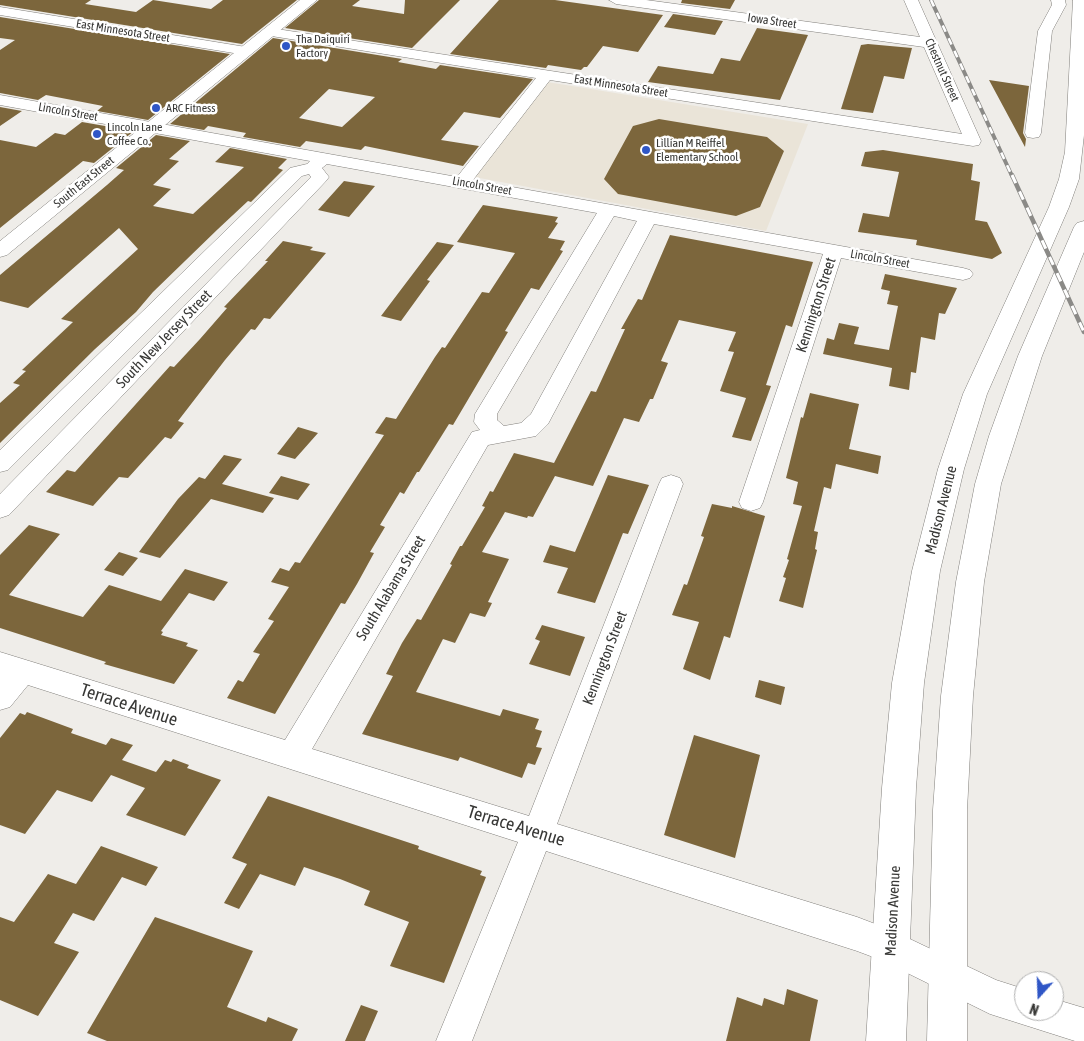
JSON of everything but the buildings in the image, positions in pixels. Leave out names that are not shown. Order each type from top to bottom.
[{"type":"main road","name":"South East Street","points":[[0,250],[309,0]]},
{"type":"main road","name":"Madison Avenue","points":[[886,1041],[899,788],[908,683],[926,571],[951,468],[976,394],[1069,179],[1074,152],[1081,0]]},
{"type":"main road","points":[[948,1041],[948,891],[953,754],[970,582],[988,484],[1002,436],[1030,356],[1084,227]]},
{"type":"street","name":"Iowa Street","points":[[616,0],[929,42]]},
{"type":"street","name":"Chestnut Street","points":[[911,0],[973,140]]},
{"type":"street","points":[[1033,133],[1045,31],[1059,6],[1058,0]]},
{"type":"street","name":"East Minnesota Street","points":[[0,11],[246,51]]},
{"type":"street","name":"East Minnesota Street","points":[[270,32],[973,140]]},
{"type":"street","points":[[462,183],[546,75]]},
{"type":"street","name":"Lincoln Street","points":[[0,100],[152,127],[318,163],[462,183],[963,274]]},
{"type":"street","name":"South New Jersey Street","points":[[0,464],[296,172],[318,163],[320,178],[0,509]]},
{"type":"street","points":[[500,436],[485,422],[486,414],[609,209]]},
{"type":"street","name":"South Alabama Street","points":[[292,755],[480,438],[528,430],[540,419],[649,216]]},
{"type":"street","name":"Kennington Street","points":[[751,502],[834,250]]},
{"type":"street","name":"Kennington Street","points":[[538,832],[672,484]]},
{"type":"street","points":[[0,698],[12,667]]},
{"type":"street","name":"Terrace Avenue","points":[[12,667],[848,931],[890,947],[990,996],[1014,1004]]},
{"type":"street","points":[[454,1041],[538,832]]},
{"type":"street","points":[[1064,1020],[1084,1026]]},
{"type":"shaded area","name":"Lillian M Reiffel Elementary School","points":[[547,82],[808,124],[766,231],[474,177]]},
{"type":"railway","points":[[931,0],[1012,176]]},
{"type":"railway","points":[[1012,175],[1084,332]]},
{"type":"place","name":"Tha Daiquiri Factory","points":[[286,46]]},
{"type":"place","name":"ARC Fitness","points":[[156,108]]},
{"type":"place","name":"Lincoln Lane Coffee Co.","points":[[97,134]]},
{"type":"place","name":"Lillian M Reiffel Elementary School","points":[[646,150]]}]
